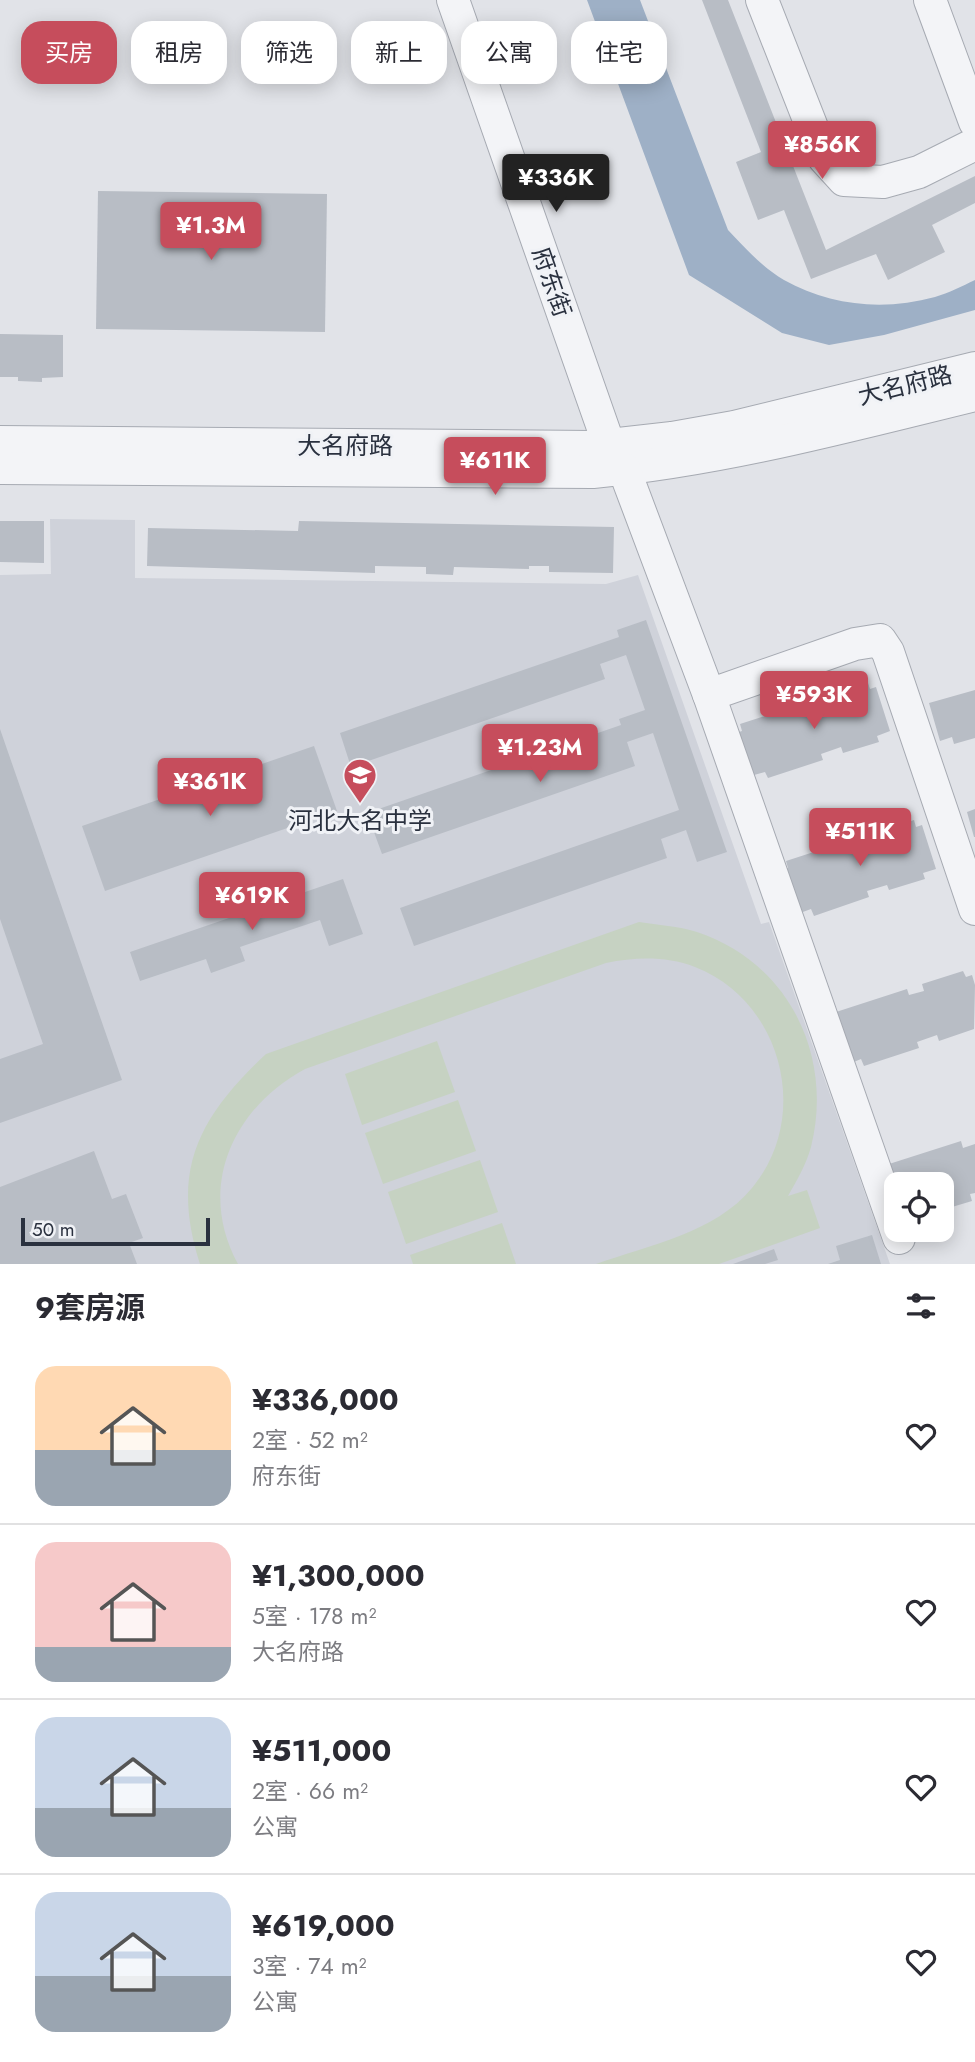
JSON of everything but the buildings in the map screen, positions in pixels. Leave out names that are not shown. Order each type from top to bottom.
[{"type":"street","name":"府东街","points":[[453,0],[616,457],[709,695],[884,1195]]},
{"type":"street","points":[[762,0],[824,158],[844,180],[883,182],[919,172],[975,144]]},
{"type":"street","points":[[930,0],[975,122]]},
{"type":"street","name":"大名府路","points":[[0,468],[593,472],[616,457],[672,438],[734,427],[975,368]]},
{"type":"street","name":"大名府路","points":[[0,442],[592,447],[616,457],[676,464],[740,452],[975,395]]},
{"type":"street","points":[[709,695],[855,644],[880,640],[888,652],[975,909]]},
{"type":"shaded area","name":"河北大名中学","points":[[50,519],[135,520],[135,578],[606,584],[638,575],[761,924],[769,922],[890,1264],[0,1264],[0,575],[51,574]]},
{"type":"green space","points":[[639,922],[690,930],[729,946],[756,965],[779,989],[797,1016],[809,1046],[816,1079],[816,1113],[809,1154],[788,1196],[807,1190],[820,1228],[719,1264],[596,1264],[680,1236],[719,1216],[737,1203],[752,1188],[770,1159],[781,1128],[783,1095],[779,1063],[767,1033],[749,1006],[725,983],[695,967],[662,959],[640,959],[606,963],[305,1069],[280,1085],[258,1105],[241,1128],[229,1152],[222,1179],[221,1207],[226,1235],[238,1264],[200,1264],[191,1231],[188,1201],[196,1148],[207,1124],[223,1101],[266,1054]]},
{"type":"green space","points":[[437,1041],[455,1092],[362,1125],[345,1074]]},
{"type":"green space","points":[[458,1100],[476,1151],[383,1184],[365,1133]]},
{"type":"green space","points":[[480,1160],[498,1212],[406,1244],[388,1192]]},
{"type":"green space","points":[[502,1223],[516,1264],[413,1264],[410,1255]]},
{"type":"water","points":[[587,0],[640,0],[648,21],[595,21]]},
{"type":"water","points":[[667,71],[728,230],[769,270],[820,296],[877,305],[935,297],[975,280],[975,310],[884,335],[829,345],[782,333],[689,275],[618,84],[667,84]]},
{"type":"place","name":"河北大名中学","points":[[360,805]]}]
